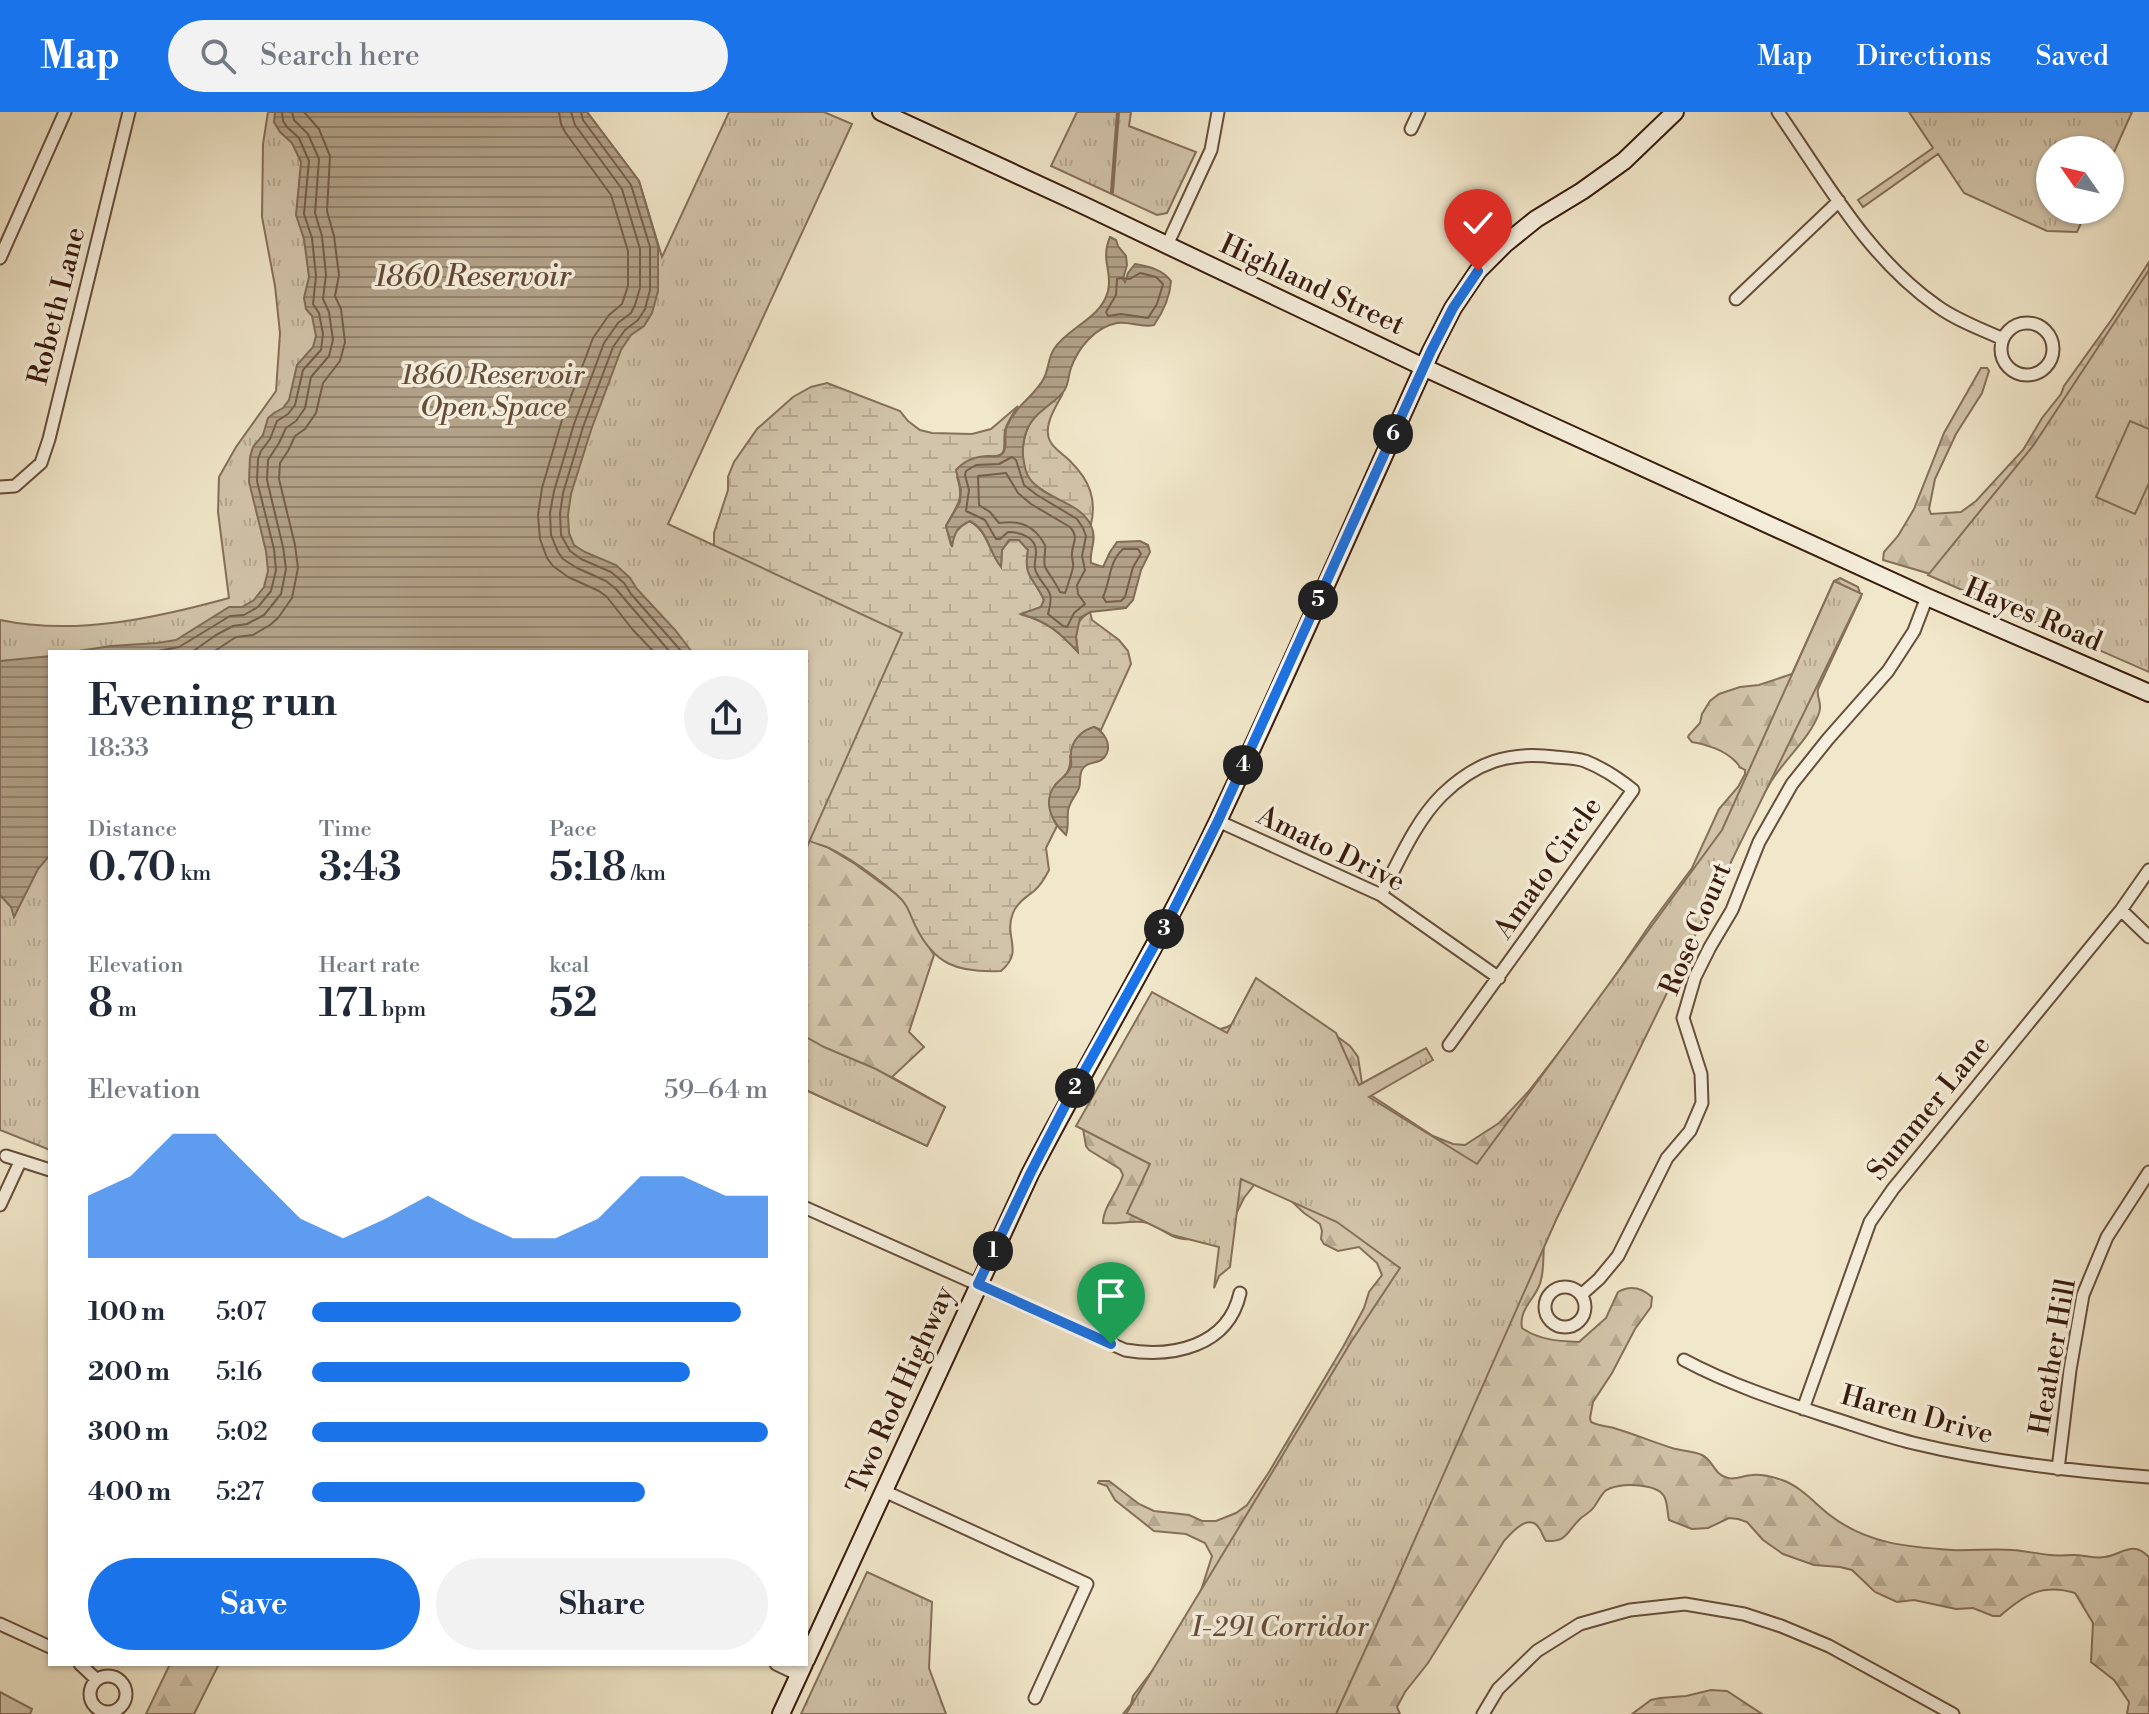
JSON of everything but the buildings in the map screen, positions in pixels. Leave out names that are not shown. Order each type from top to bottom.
[{"type":"street","name":"Robeth Lane","points":[[0,258],[65,112]]},
{"type":"street","name":"Robeth Lane","points":[[0,487],[15,486],[41,463],[129,112]]},
{"type":"street","points":[[1167,245],[1211,150],[1218,112]]},
{"type":"street","points":[[1411,129],[1419,112]]},
{"type":"street","name":"Two Rod Highway","points":[[808,1655],[1030,1174],[1167,923],[1218,821],[1423,367],[1453,308],[1478,271],[1505,244],[1536,219],[1624,161],[1675,112]]},
{"type":"street","points":[[1778,112],[1871,246],[1911,287],[1940,309],[2003,339]]},
{"type":"street","name":"Highland Street","points":[[890,114],[1423,367],[1897,583]]},
{"type":"street","points":[[1736,299],[1839,201]]},
{"type":"street","points":[[2017,325],[2038,325],[2052,339],[2052,359],[2037,374],[2017,374],[2003,360],[2003,339],[2017,325]]},
{"type":"street","name":"Hayes Road","points":[[1897,583],[2149,693]]},
{"type":"street","name":"Rose Court","points":[[1581,1295],[1618,1256],[1667,1158],[1690,1131],[1702,1103],[1701,1074],[1683,1018],[1695,977],[1732,910],[1759,842],[1792,784],[1888,671],[1914,631],[1927,597]]},
{"type":"street","name":"Amato Circle","points":[[1381,895],[1418,826],[1441,796],[1469,772],[1504,757],[1539,755],[1582,760],[1612,774],[1633,790],[1449,1045]]},
{"type":"street","name":"Amato Drive","points":[[1218,821],[1381,895],[1499,978]]},
{"type":"street","name":"Summer Lane","points":[[1803,1409],[1870,1222],[1893,1189],[2121,910],[2149,870]]},
{"type":"street","points":[[2121,910],[2149,937]]},
{"type":"street","points":[[6,1156],[48,1169]]},
{"type":"street","points":[[0,1205],[20,1162]]},
{"type":"street","name":"Heather Hill","points":[[2058,1469],[2083,1295],[2107,1237],[2149,1172]]},
{"type":"street","points":[[808,1209],[1111,1344],[1139,1352],[1170,1351],[1201,1343],[1232,1317],[1240,1293]]},
{"type":"street","name":"Haren Drive","points":[[1684,1360],[1720,1379],[1910,1443],[1988,1460],[2149,1477]]},
{"type":"street","points":[[884,1491],[1087,1584],[1035,1698]]},
{"type":"street","points":[[1483,1714],[1498,1689],[1537,1651],[1580,1624],[1630,1610],[1685,1604],[1744,1614],[1781,1626],[1829,1646],[1953,1714]]},
{"type":"street","points":[[0,1624],[48,1646]]},
{"type":"street","points":[[82,1666],[97,1680]]},
{"type":"street","name":"Two Rod Highway","points":[[781,1714],[803,1666]]},
{"type":"green space","name":"1860 Reservoir","points":[[268,112],[587,112],[639,181],[662,257],[729,112],[824,112],[852,124],[668,524],[902,633],[808,844],[808,650],[48,650],[48,1149],[0,1130],[0,620],[58,626],[87,625],[145,618],[229,598],[218,512],[219,477],[236,447],[276,391],[280,333],[262,217],[263,144]]},
{"type":"green space","points":[[1077,112],[1131,112],[1129,126],[1196,152],[1167,213],[1157,215],[1051,166]]},
{"type":"green space","points":[[1909,112],[2132,112],[2121,136],[2036,136],[2036,224],[2081,224],[2077,232],[2047,231],[1964,193],[1938,154],[1863,207],[1858,200],[1933,148]]},
{"type":"green space","points":[[2149,262],[2149,316],[1934,575],[1883,560],[1884,552],[1914,509],[1944,433],[1981,368],[1989,371],[1982,393],[1956,434],[1935,479],[1929,509],[1931,514],[1961,512],[1976,501],[2023,450]]},
{"type":"green space","points":[[2149,270],[2149,672],[1928,575],[2033,446]]},
{"type":"green space","points":[[827,383],[900,411],[920,430],[932,433],[972,434],[991,429],[1018,406],[1006,427],[1002,453],[987,456],[957,477],[960,498],[946,526],[951,545],[957,531],[969,521],[980,530],[1001,566],[1002,550],[1010,540],[1019,540],[1028,550],[1028,571],[1044,600],[1041,607],[1023,615],[1053,629],[1077,651],[1078,624],[1090,612],[1092,620],[1119,640],[1128,651],[1131,664],[1101,730],[1094,727],[1070,756],[1070,766],[1052,793],[1049,801],[1057,826],[1046,848],[1049,870],[1039,886],[1019,903],[1013,913],[1010,929],[1012,957],[1001,971],[960,968],[939,958],[922,939],[905,904],[896,894],[847,858],[808,840],[808,650],[804,650],[714,549],[714,533],[734,462],[757,429],[793,397]]},
{"type":"green space","points":[[1063,393],[1050,418],[1049,439],[1087,483],[1093,506],[1091,524],[1075,509],[1032,482],[1023,464],[1023,448],[1030,424]]},
{"type":"green space","points":[[2130,421],[2149,429],[2149,483],[2135,514],[2096,497]]},
{"type":"green space","name":"I-291 Corridor","points":[[1840,578],[1858,587],[1861,597],[1818,689],[1820,706],[1815,723],[1762,796],[1718,893],[1688,923],[1544,1246],[1541,1280],[1523,1314],[1522,1328],[1542,1337],[1579,1342],[1606,1318],[1618,1292],[1631,1288],[1644,1291],[1652,1297],[1651,1307],[1593,1402],[1591,1422],[1702,1455],[1728,1478],[1760,1475],[1782,1480],[1859,1533],[1889,1542],[1960,1550],[2005,1549],[2101,1557],[2132,1549],[2143,1552],[2149,1557],[2149,1714],[2127,1714],[2129,1702],[2114,1680],[2091,1662],[2093,1623],[2075,1593],[2043,1590],[2017,1602],[2000,1616],[1973,1608],[1956,1609],[1914,1600],[1897,1602],[1875,1592],[1852,1570],[1814,1565],[1783,1554],[1763,1540],[1747,1522],[1729,1518],[1708,1528],[1692,1529],[1669,1520],[1665,1499],[1660,1492],[1645,1486],[1626,1485],[1605,1491],[1592,1509],[1559,1540],[1546,1541],[1539,1528],[1530,1522],[1511,1533],[1428,1663],[1405,1692],[1397,1707],[1400,1714],[1123,1714],[1197,1603],[1212,1556],[1205,1543],[1186,1534],[1154,1531],[1115,1500],[1107,1486],[1099,1481],[1109,1481],[1139,1504],[1154,1511],[1189,1515],[1202,1521],[1216,1521],[1247,1505],[1343,1347],[1369,1292],[1382,1275],[1377,1263],[1359,1247],[1338,1251],[1324,1244],[1320,1224],[1286,1196],[1258,1180],[1236,1214],[1189,1239],[1178,1238],[1143,1222],[1103,1223],[1105,1211],[1123,1175],[1120,1169],[1089,1150],[1082,1123],[1206,1028],[1222,1029],[1232,1024],[1253,984],[1259,983],[1274,990],[1350,1046],[1358,1057],[1363,1090],[1433,1136],[1465,1145],[1499,1123],[1528,1092],[1592,1010],[1692,868],[1719,809],[1745,774],[1745,770],[1726,754],[1692,742],[1688,737],[1700,723],[1710,701],[1719,694],[1740,687],[1759,685],[1792,674],[1834,581]]},
{"type":"green space","name":"I-291 Corridor","points":[[1834,581],[1862,594],[1556,1220],[1336,1714],[1126,1714],[1351,1342],[1400,1268],[1337,1222],[1241,1179],[1230,1267],[1219,1276],[1214,1288],[1219,1247],[1172,1235],[1127,1213],[1150,1164],[1076,1126],[1152,992],[1227,1033],[1256,978],[1336,1033],[1359,1085],[1426,1048],[1433,1060],[1369,1097],[1477,1164],[1722,830]]},
{"type":"green space","points":[[808,840],[855,864],[896,894],[908,906],[934,955],[909,1032],[924,1047],[892,1077],[945,1107],[927,1146],[808,1091]]},
{"type":"green space","points":[[808,1038],[876,1069],[945,1107],[927,1146],[808,1091]]},
{"type":"green space","points":[[867,1572],[932,1602],[929,1668],[946,1714],[801,1714]]},
{"type":"green space","points":[[169,1666],[218,1666],[194,1714],[146,1714]]},
{"type":"green space","points":[[1711,1690],[1727,1691],[1762,1714],[1632,1714],[1651,1700]]},
{"type":"green space","points":[[0,1692],[32,1709],[30,1714],[0,1714]]},
{"type":"water","name":"1860 Reservoir","points":[[275,112],[587,112],[639,181],[658,246],[658,291],[652,313],[644,326],[631,335],[621,350],[591,430],[571,494],[569,533],[574,545],[616,565],[630,578],[690,650],[85,650],[176,640],[229,607],[242,607],[254,600],[264,587],[268,571],[266,551],[249,482],[250,457],[253,447],[263,435],[268,418],[289,400],[297,365],[313,347],[316,336],[304,298],[309,277],[304,239],[296,215],[301,162],[292,143],[274,122]]},
{"type":"water","points":[[1110,237],[1116,240],[1126,256],[1125,282],[1135,264],[1159,271],[1171,281],[1166,304],[1154,325],[1117,323],[1102,329],[1088,340],[1074,360],[1064,391],[1032,421],[1023,447],[1025,468],[1030,479],[1087,519],[1093,533],[1091,563],[1103,567],[1117,542],[1140,541],[1148,545],[1150,552],[1141,570],[1133,600],[1126,608],[1090,612],[1080,618],[1076,637],[1078,652],[1053,628],[1021,614],[1041,607],[1044,600],[1028,572],[1028,550],[1019,540],[1009,540],[1002,550],[1001,567],[976,525],[970,521],[959,528],[952,547],[946,526],[960,502],[961,490],[956,470],[971,459],[1001,455],[1007,426],[1040,384],[1054,349],[1092,316],[1104,301],[1109,284],[1106,253]]},
{"type":"water","points":[[48,656],[48,857],[38,869],[14,917],[11,907],[0,895],[0,661]]},
{"type":"water","points":[[1094,727],[1105,737],[1107,753],[1102,760],[1082,770],[1079,788],[1069,808],[1066,835],[1050,812],[1049,799],[1055,785],[1070,769],[1071,749],[1075,741],[1081,733]]},
{"type":"waterway","points":[[1112,192],[1118,112]]},
{"type":"route","points":[[1111,1344],[978,1284],[1066,1104],[1167,923],[1218,821],[1431,351],[1453,308],[1478,271]]},
{"type":"park label","name":"1860 Reservoir Open Space","points":[[493,391]]}]
